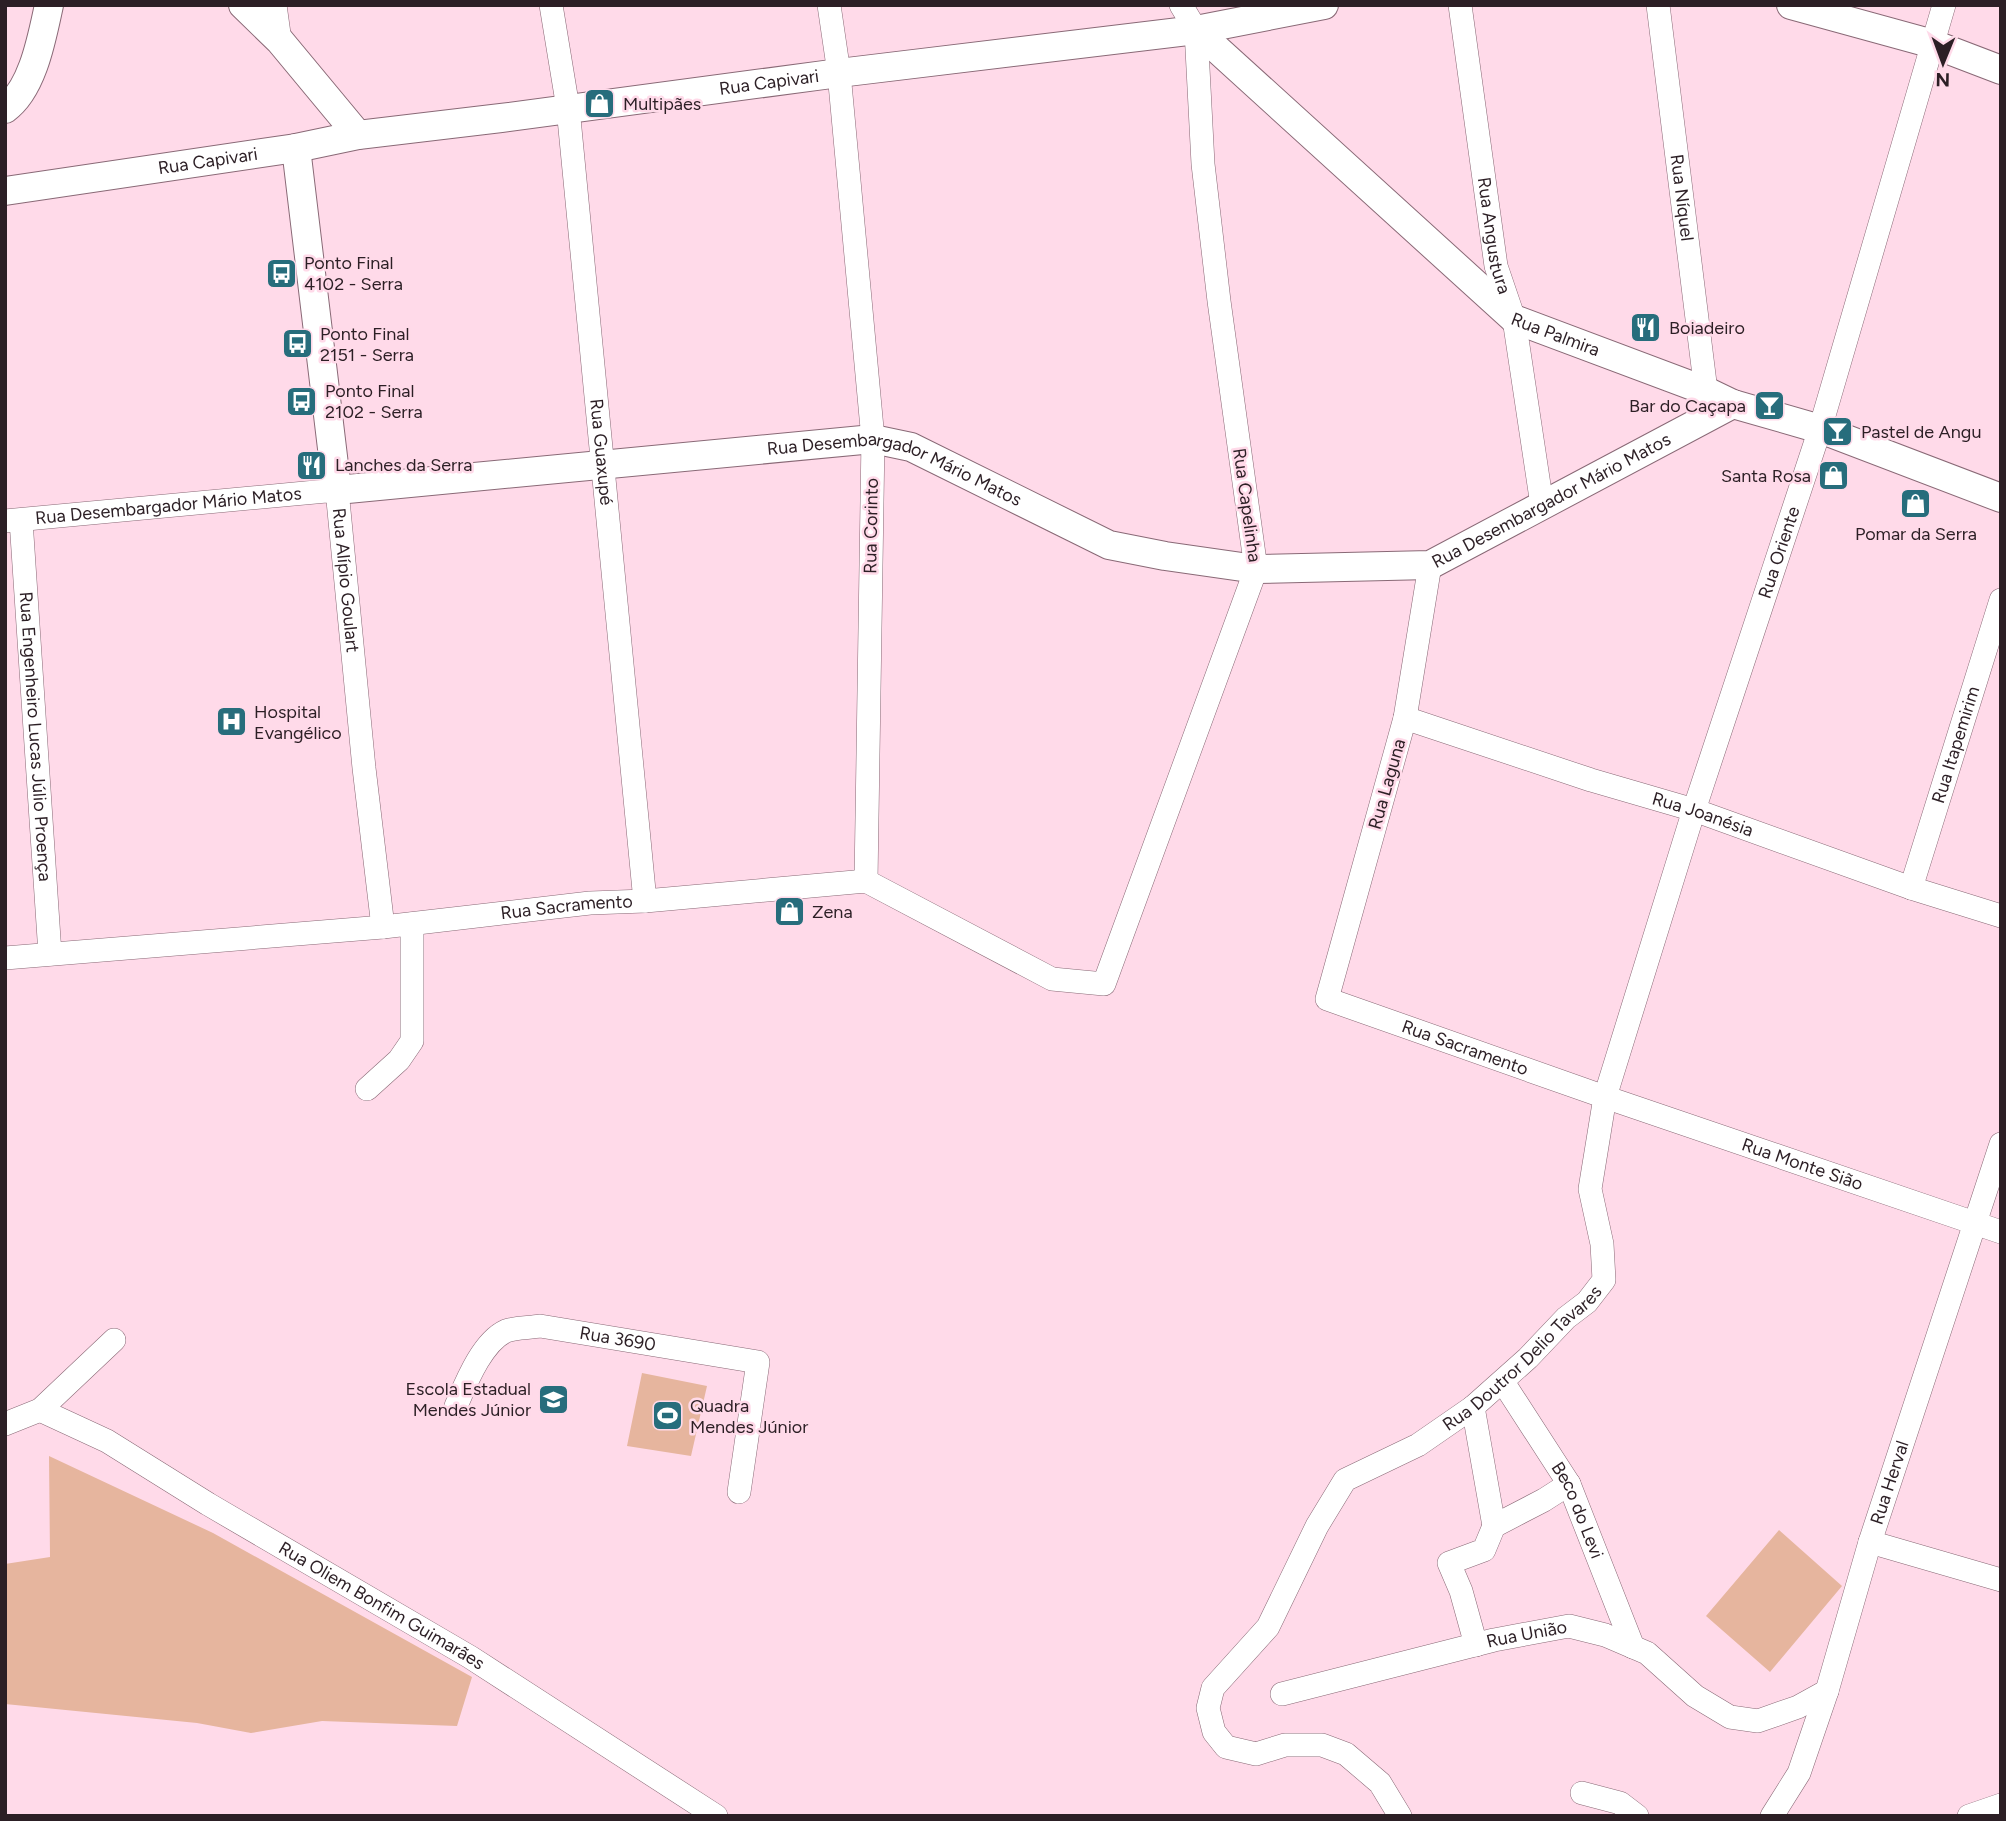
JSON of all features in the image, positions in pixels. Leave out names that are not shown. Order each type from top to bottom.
[{"type":"street","points":[[7,111],[23,89],[41,44],[49,5]]},
{"type":"street","points":[[243,5],[280,41],[358,135]]},
{"type":"street","points":[[275,5],[280,41]]},
{"type":"street","name":"Rua Guaxupé","points":[[551,5],[568,108],[645,901]]},
{"type":"street","name":"Rua Corinto","points":[[829,5],[839,73],[873,439],[866,881]]},
{"type":"street","name":"Rua Capelinha","points":[[866,881],[1052,979],[1104,984],[1256,569],[1203,164],[1196,30],[1181,5]]},
{"type":"street","name":"Rua Capivari","points":[[5,191],[296,148],[358,135],[1196,30],[1324,5]]},
{"type":"street","name":"Rua Angustura","points":[[1460,5],[1496,266],[1514,319],[1542,505]]},
{"type":"street","name":"Rua Níquel","points":[[1658,5],[1706,391]]},
{"type":"street","points":[[1791,5],[1933,44],[2001,70]]},
{"type":"street","name":"Rua Oriente","points":[[1605,1097],[1694,810],[1819,429],[1944,5]]},
{"type":"street","name":"Rua Palmira","points":[[1196,30],[1514,319],[1734,404],[1819,429],[2001,498]]},
{"type":"street","name":"Rua Alípio Goulart","points":[[296,148],[337,490],[364,768],[383,927]]},
{"type":"street","points":[[5,173],[21,182],[46,186]]},
{"type":"street","name":"Rua Desembargador Mário Matos","points":[[13,521],[873,439],[911,447],[1109,545],[1256,569],[1430,565],[1734,404]]},
{"type":"street","name":"Rua Engenheiro Lucas Júlio Proença","points":[[13,521],[50,954]]},
{"type":"street","name":"Rua Laguna","points":[[1327,999],[1405,718],[1430,565]]},
{"type":"street","name":"Rua Itapemirim","points":[[1911,888],[2001,600]]},
{"type":"street","name":"Rua Joanésia","points":[[1405,718],[1591,780],[1694,810],[1911,888],[2001,916]]},
{"type":"street","name":"Rua Sacramento","points":[[5,958],[383,927],[590,903],[645,901],[866,881]]},
{"type":"street","points":[[368,1089],[400,1059],[412,1041],[412,923]]},
{"type":"street","name":"Rua Sacramento","points":[[1327,999],[1605,1097]]},
{"type":"street","name":"Rua Monte Sião","points":[[1605,1097],[2001,1232]]},
{"type":"street","name":"Rua Doutror Delio Tavares","points":[[1400,1816],[1380,1783],[1346,1754],[1322,1745],[1285,1745],[1256,1754],[1226,1747],[1214,1732],[1208,1708],[1213,1688],[1268,1627],[1317,1526],[1345,1480],[1418,1445],[1473,1407],[1503,1382],[1566,1318],[1587,1302],[1604,1280],[1602,1244],[1590,1189],[1605,1097]]},
{"type":"street","name":"Rua Herval","points":[[1772,1816],[1798,1773],[1828,1691],[1870,1542],[2001,1144]]},
{"type":"street","name":"Rua 3690","points":[[456,1406],[470,1373],[484,1351],[505,1331],[540,1326],[758,1362],[739,1492]]},
{"type":"street","points":[[5,1424],[40,1410],[114,1340]]},
{"type":"street","name":"Beco do Levi","points":[[1503,1382],[1569,1484],[1633,1647]]},
{"type":"street","points":[[1473,1407],[1494,1526],[1484,1550],[1449,1563],[1461,1591],[1476,1645]]},
{"type":"street","name":"Rua Oliem Bonfim Guimarães","points":[[40,1410],[107,1441],[208,1504],[470,1657],[716,1816]]},
{"type":"street","points":[[1494,1526],[1569,1484]]},
{"type":"street","points":[[1870,1542],[2001,1580]]},
{"type":"street","name":"Rua União","points":[[1282,1694],[1476,1645],[1569,1626],[1605,1635],[1647,1653],[1696,1696],[1730,1717],[1758,1721],[1798,1707],[1828,1691]]},
{"type":"street","points":[[1582,1793],[1620,1803],[1637,1816]]},
{"type":"street","points":[[1969,1816],[2001,1805]]},
{"type":"shaded area","name":"Quadra Mendes Júnior","points":[[642,1373],[707,1386],[691,1456],[627,1446]]},
{"type":"shaded area","points":[[49,1456],[213,1533],[472,1677],[457,1726],[322,1721],[251,1733],[197,1723],[5,1704],[5,1564],[50,1557]]},
{"type":"shaded area","points":[[1779,1530],[1842,1586],[1770,1672],[1706,1616]]},
{"type":"place","name":"Multipães","points":[[600,104]]},
{"type":"place","name":"Ponto Final 4102 - Serra","points":[[281,273]]},
{"type":"place","name":"Boiadeiro","points":[[1646,328]]},
{"type":"place","name":"Ponto Final 2151 - Serra","points":[[297,344]]},
{"type":"place","name":"Ponto Final 2102 - Serra","points":[[302,401]]},
{"type":"place","name":"Bar do Caçapa","points":[[1769,406]]},
{"type":"place","name":"Pastel de Angu","points":[[1838,432]]},
{"type":"place","name":"Lanches da Serra","points":[[312,465]]},
{"type":"place","name":"Santa Rosa","points":[[1834,476]]},
{"type":"place","name":"Pomar da Serra","points":[[1916,503]]},
{"type":"place","name":"Hospital Evangélico","points":[[231,722]]},
{"type":"place","name":"Zena","points":[[789,912]]},
{"type":"place","name":"Escola Estadual Mendes Júnior","points":[[554,1399]]},
{"type":"place","name":"Quadra Mendes Júnior","points":[[667,1416]]}]
